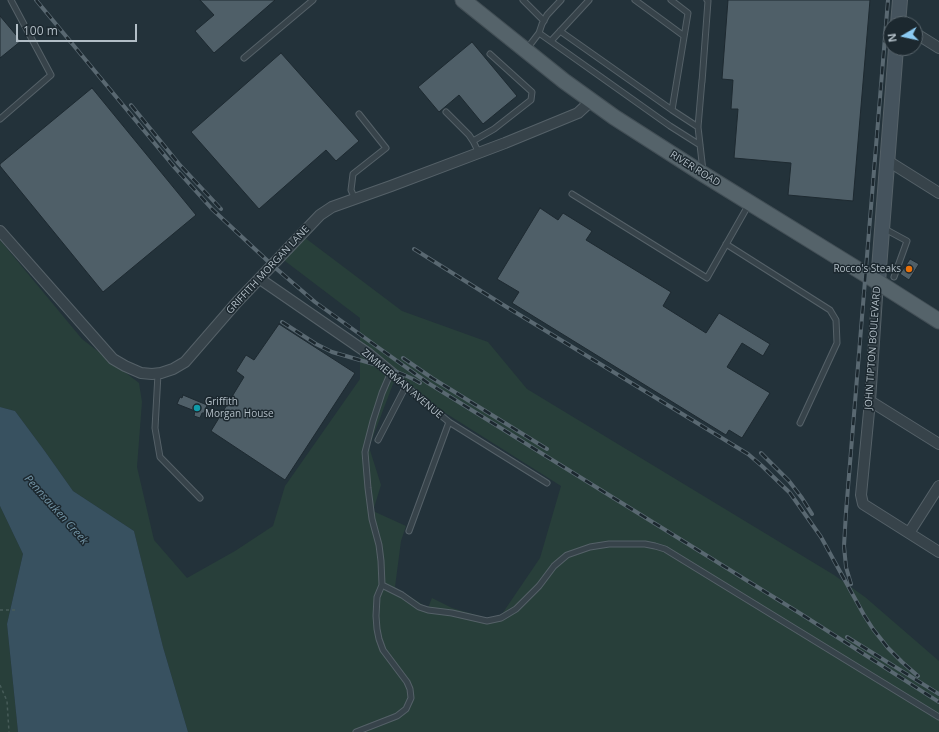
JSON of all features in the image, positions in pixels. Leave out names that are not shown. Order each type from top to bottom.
[{"type":"main road","name":"RIVER ROAD","points":[[463,0],[564,81],[614,117],[939,321]]},
{"type":"street","points":[[899,16],[900,0]]},
{"type":"street","points":[[923,38],[939,48]]},
{"type":"street","name":"JOHN TIPTON BOULEVARD","points":[[895,56],[870,401],[861,495],[863,504],[909,533]]},
{"type":"street","name":"GRIFFITH MORGAN LANE","points":[[0,231],[113,359],[141,373],[158,374],[173,369],[185,362],[237,302],[272,265],[320,215],[332,207],[479,153],[578,113],[592,101]]},
{"type":"street","points":[[888,161],[939,192]]},
{"type":"street","name":"ZIMMERMAN AVENUE","points":[[260,279],[369,354],[398,379]]},
{"type":"street","points":[[870,401],[939,444]]},
{"type":"street","points":[[939,486],[909,533],[939,552]]},
{"type":"lane","points":[[0,119],[51,75],[10,0]]},
{"type":"lane","points":[[244,58],[313,0]]},
{"type":"lane","points":[[523,0],[544,21]]},
{"type":"lane","points":[[526,50],[539,33],[547,15],[561,0]]},
{"type":"lane","points":[[551,42],[589,0]]},
{"type":"lane","points":[[635,0],[684,36]]},
{"type":"lane","points":[[671,0],[688,13],[672,110]]},
{"type":"lane","points":[[703,174],[698,127],[707,0]]},
{"type":"lane","points":[[560,31],[698,127]]},
{"type":"lane","points":[[539,33],[670,126],[700,145]]},
{"type":"lane","points":[[473,141],[494,129],[531,100],[532,92],[490,54]]},
{"type":"lane","points":[[446,112],[473,141],[479,153]]},
{"type":"lane","points":[[355,199],[351,190],[353,174],[386,148],[359,114]]},
{"type":"lane","points":[[572,194],[706,278],[750,202]]},
{"type":"lane","points":[[882,228],[907,240],[894,276]]},
{"type":"lane","points":[[726,244],[830,310],[836,320],[837,343],[800,423]]},
{"type":"lane","points":[[158,374],[155,428],[160,457],[200,498]]},
{"type":"lane","points":[[378,440],[398,379]]},
{"type":"lane","points":[[356,732],[397,716],[406,709],[410,698],[410,689],[407,682],[383,650],[376,629],[377,597],[382,586],[381,561],[379,545],[372,519],[365,452],[382,394],[398,379]]},
{"type":"lane","name":"ZIMMERMAN AVENUE","points":[[398,379],[449,422],[409,531]]},
{"type":"lane","points":[[449,422],[548,483]]},
{"type":"lane","points":[[382,586],[402,595],[419,607],[487,621],[501,618],[516,609],[539,586],[554,566],[567,555],[609,544],[645,544],[655,546],[665,549],[939,717]]},
{"type":"path","points":[[0,610],[17,610]]},
{"type":"path","points":[[0,685],[7,701],[9,732]]},
{"type":"green space","points":[[300,234],[402,311],[488,342],[527,389],[834,575],[865,597],[939,661],[939,732],[188,732],[163,647],[134,531],[73,491],[15,411],[0,407],[0,240],[82,339],[139,383],[142,402],[137,467],[154,540],[187,578],[235,551],[273,526],[285,486],[360,379],[360,318],[280,256]],"holes":[[[403,378],[439,409],[561,486],[540,558],[502,614],[490,619],[452,608],[432,598],[428,608],[395,587],[401,541],[406,526],[373,511],[381,485],[369,447],[393,384],[398,379]]]},
{"type":"green space","points":[[0,506],[23,554],[7,624],[18,732],[0,732]]},
{"type":"water","name":"Pennsauken Creek","points":[[0,407],[15,411],[73,491],[134,531],[163,647],[188,732],[18,732],[7,624],[23,554],[0,506]]},
{"type":"building","points":[[200,0],[275,0],[214,53],[195,31],[214,15]]},
{"type":"building","points":[[728,0],[870,0],[853,201],[788,195],[791,163],[734,158],[738,109],[731,109],[733,80],[722,79]]},
{"type":"building","points":[[0,16],[21,41],[0,58]]},
{"type":"building","points":[[472,42],[517,96],[483,124],[459,95],[439,112],[418,87]]},
{"type":"building","points":[[281,53],[359,141],[336,161],[326,150],[259,209],[191,132]]},
{"type":"building","points":[[92,88],[196,215],[103,292],[0,166],[0,164]]},
{"type":"building","points":[[540,208],[558,220],[563,213],[592,231],[586,240],[671,292],[663,306],[706,333],[719,313],[770,344],[763,356],[742,343],[727,367],[770,393],[742,438],[729,430],[726,435],[512,303],[519,292],[497,279]]},
{"type":"building","points":[[910,259],[919,264],[909,280],[900,274]]},
{"type":"building","points":[[279,324],[355,373],[285,480],[211,431],[244,377],[236,371],[246,355],[254,360]]},
{"type":"building","name":"Griffith Morgan House","points":[[183,395],[207,405],[200,418],[194,416],[195,411],[177,404],[180,397],[182,398]]},
{"type":"railway","points":[[36,0],[175,168],[212,209],[272,265],[315,302],[428,383],[801,614],[939,702]]},
{"type":"railway","points":[[851,584],[846,567],[844,546],[846,512],[888,0]]},
{"type":"railway","points":[[131,105],[179,164],[221,209]]},
{"type":"railway","points":[[414,249],[748,454],[790,493],[821,537],[873,629],[888,648],[918,676]]},
{"type":"railway","points":[[282,322],[316,344],[332,352],[384,367],[420,383]]},
{"type":"railway","points":[[403,358],[432,378],[547,449]]},
{"type":"railway","points":[[761,453],[789,481],[812,514]]},
{"type":"railway","points":[[847,637],[939,694]]},
{"type":"place","name":"Rocco's Steaks","points":[[909,269]]},
{"type":"place","name":"Griffith Morgan House","points":[[197,408]]}]
